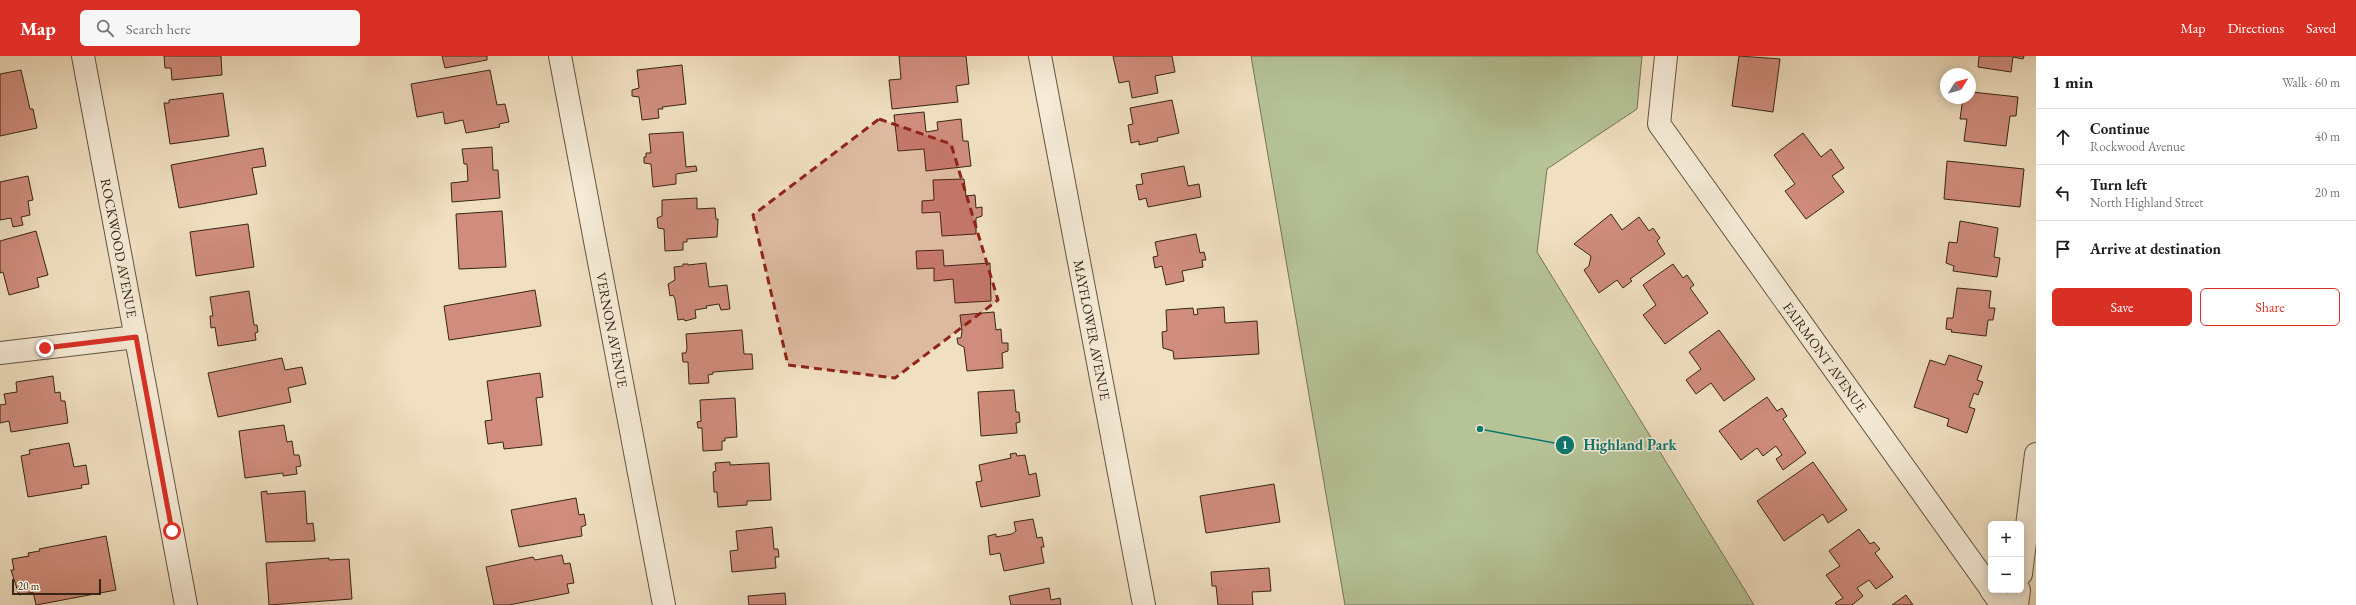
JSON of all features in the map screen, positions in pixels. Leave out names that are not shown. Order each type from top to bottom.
[{"type":"street","name":"ROCKWOOD AVENUE","points":[[83,56],[186,605]]},
{"type":"street","name":"VERNON AVENUE","points":[[560,56],[664,605]]},
{"type":"street","name":"MAYFLOWER AVENUE","points":[[1040,56],[1144,605]]},
{"type":"street","name":"FAIRMONT AVENUE","points":[[1666,56],[1658,124],[1988,586]]},
{"type":"street","points":[[0,353],[136,337]]},
{"type":"street","points":[[2023,557],[2036,454]]},
{"type":"street","name":"FAIRMONT AVENUE","points":[[1993,593],[2002,605]]},
{"type":"street","points":[[2017,605],[2019,593]]},
{"type":"highlighted area","points":[[879,119],[951,144],[998,300],[895,378],[788,365],[753,215]]},
{"type":"green space","points":[[1251,56],[1642,56],[1637,109],[1547,169],[1537,252],[1754,605],[1345,605]]},
{"type":"building","points":[[164,56],[221,56],[222,75],[172,80],[171,68],[165,68]]},
{"type":"building","points":[[442,56],[487,56],[487,60],[445,68]]},
{"type":"building","points":[[899,56],[966,56],[969,84],[956,86],[958,102],[892,109],[889,80],[901,79]]},
{"type":"building","points":[[1113,56],[1172,56],[1175,72],[1155,76],[1158,93],[1132,98],[1129,81],[1119,83]]},
{"type":"building","points":[[1739,56],[1780,59],[1773,112],[1732,106]]},
{"type":"building","points":[[1979,56],[2024,56],[2023,59],[2013,57],[2011,72],[1978,67]]},
{"type":"building","points":[[682,65],[686,104],[662,107],[663,109],[658,109],[659,118],[642,120],[639,97],[632,96],[632,90],[639,88],[637,70]]},
{"type":"building","points":[[21,70],[30,109],[33,109],[37,128],[0,136],[0,74]]},
{"type":"building","points":[[490,70],[497,105],[505,104],[509,122],[499,124],[500,127],[466,133],[463,120],[445,124],[443,112],[417,117],[411,84]]},
{"type":"building","points":[[1976,92],[2018,97],[2016,116],[2010,116],[2006,146],[1964,141],[1967,119],[1960,119],[1962,104],[1976,104]]},
{"type":"building","points":[[223,93],[229,136],[170,144],[164,103],[169,103],[169,100]]},
{"type":"building","points":[[1172,100],[1179,133],[1157,138],[1158,141],[1139,145],[1139,141],[1131,143],[1128,125],[1133,124],[1130,108]]},
{"type":"building","points":[[924,112],[926,132],[938,130],[937,122],[961,119],[963,141],[968,141],[971,166],[926,171],[924,149],[898,151],[894,115]]},
{"type":"building","points":[[683,132],[686,167],[696,166],[697,171],[676,174],[676,184],[653,187],[651,164],[644,163],[646,153],[651,153],[649,134]]},
{"type":"building","points":[[1803,133],[1821,157],[1831,149],[1844,168],[1832,176],[1844,192],[1806,219],[1785,191],[1795,184],[1774,155]]},
{"type":"building","points":[[492,147],[493,170],[498,170],[500,198],[452,202],[451,183],[468,181],[467,164],[464,164],[462,149]]},
{"type":"building","points":[[263,148],[266,166],[252,168],[257,194],[179,208],[171,165]]},
{"type":"building","points":[[1947,161],[2024,169],[2020,207],[1944,199]]},
{"type":"building","points":[[1184,166],[1188,186],[1199,184],[1201,197],[1148,207],[1146,198],[1139,200],[1136,185],[1143,184],[1141,174]]},
{"type":"building","points":[[28,176],[33,200],[28,201],[30,215],[21,217],[23,225],[13,227],[11,218],[0,220],[0,182]]},
{"type":"building","points":[[964,179],[966,196],[975,195],[976,208],[982,207],[982,216],[976,218],[976,234],[942,236],[940,212],[922,213],[922,201],[934,200],[933,180]]},
{"type":"building","points":[[697,198],[697,209],[715,208],[716,219],[718,219],[717,237],[687,239],[687,242],[683,242],[683,250],[665,251],[664,229],[658,228],[657,218],[662,216],[662,200]]},
{"type":"building","points":[[502,211],[506,267],[459,269],[456,214]]},
{"type":"building","points":[[1611,214],[1622,230],[1639,217],[1649,231],[1653,228],[1660,238],[1657,241],[1665,254],[1630,279],[1632,281],[1623,288],[1617,280],[1599,293],[1584,270],[1589,266],[1591,256],[1574,244]]},
{"type":"building","points":[[1960,221],[1998,228],[1994,257],[2000,258],[1997,277],[1953,271],[1954,266],[1946,263],[1949,242],[1957,243]]},
{"type":"building","points":[[248,224],[254,267],[196,276],[190,232]]},
{"type":"building","points":[[36,231],[48,275],[37,278],[39,287],[9,295],[3,272],[0,273],[0,241]]},
{"type":"building","points":[[1196,234],[1200,253],[1204,252],[1206,260],[1202,260],[1203,267],[1182,271],[1184,281],[1166,285],[1162,266],[1155,268],[1153,257],[1158,256],[1155,242]]},
{"type":"building","points":[[943,250],[944,266],[990,263],[991,301],[955,303],[953,279],[934,281],[934,268],[917,269],[916,251]]},
{"type":"building","points":[[706,263],[709,287],[727,285],[730,309],[721,310],[719,304],[706,306],[707,308],[695,310],[696,318],[685,321],[684,319],[678,320],[675,299],[673,295],[670,296],[668,284],[675,280],[674,267],[683,266],[683,264],[688,265]]},
{"type":"building","points":[[1673,264],[1683,278],[1687,275],[1694,285],[1690,288],[1708,313],[1665,344],[1643,315],[1656,305],[1643,285]]},
{"type":"building","points":[[1957,288],[1991,291],[1989,308],[1995,308],[1993,320],[1988,320],[1986,336],[1951,332],[1952,330],[1946,329],[1947,318],[1953,318]]},
{"type":"building","points":[[535,290],[541,326],[449,340],[444,306]]},
{"type":"building","points":[[249,291],[254,325],[257,325],[258,332],[255,333],[256,340],[218,346],[215,327],[211,328],[210,316],[213,316],[210,297]]},
{"type":"building","points":[[1224,307],[1225,323],[1257,321],[1259,354],[1174,359],[1173,351],[1163,348],[1162,332],[1167,331],[1166,310],[1193,308],[1194,315],[1198,314],[1197,309]]},
{"type":"building","points":[[994,312],[996,330],[1001,329],[1002,343],[1008,343],[1008,351],[1002,353],[1003,368],[967,371],[964,347],[958,344],[957,338],[961,338],[962,331],[960,315]]},
{"type":"building","points":[[742,330],[744,354],[752,354],[753,369],[713,372],[713,374],[708,375],[709,383],[689,384],[688,362],[683,362],[682,353],[686,353],[686,334]]},
{"type":"building","points":[[1719,330],[1755,379],[1724,401],[1711,383],[1696,394],[1686,380],[1701,369],[1689,352]]},
{"type":"building","points":[[1949,355],[1982,366],[1977,380],[1983,382],[1978,395],[1974,393],[1969,407],[1975,409],[1967,433],[1947,426],[1949,419],[1914,407],[1930,360],[1945,365]]},
{"type":"building","points":[[282,358],[285,370],[302,367],[306,384],[288,388],[291,402],[218,417],[208,373]]},
{"type":"building","points":[[540,373],[543,397],[536,398],[542,445],[504,449],[503,442],[488,444],[485,421],[492,420],[487,381]]},
{"type":"building","points":[[53,376],[55,393],[60,392],[61,401],[65,401],[68,423],[11,432],[9,421],[0,423],[0,405],[6,404],[4,394],[17,392],[16,382]]},
{"type":"building","points":[[1014,390],[1016,412],[1019,412],[1020,422],[1016,423],[1017,433],[981,436],[978,392]]},
{"type":"building","points":[[1767,397],[1777,411],[1782,408],[1787,416],[1783,419],[1806,453],[1783,470],[1776,459],[1782,455],[1776,446],[1763,456],[1757,448],[1741,460],[1719,431]]},
{"type":"building","points":[[735,398],[737,437],[725,438],[725,441],[722,441],[722,450],[703,451],[702,428],[698,428],[697,422],[701,421],[700,400]]},
{"type":"building","points":[[284,425],[287,442],[292,441],[294,455],[299,455],[301,466],[296,467],[297,474],[283,476],[283,473],[245,478],[239,431]]},
{"type":"building","points":[[69,443],[74,467],[86,465],[89,484],[81,485],[82,488],[28,497],[21,456],[30,454],[29,450]]},
{"type":"building","points":[[1016,453],[1017,456],[1025,455],[1029,475],[1036,473],[1040,496],[981,507],[976,482],[982,481],[979,465],[1011,458],[1010,454]]},
{"type":"building","points":[[730,462],[730,465],[769,463],[771,500],[747,501],[747,505],[718,507],[717,492],[714,492],[713,472],[716,471],[715,463]]},
{"type":"building","points":[[1813,462],[1847,510],[1828,523],[1823,514],[1784,541],[1757,501]]},
{"type":"building","points":[[1274,484],[1280,522],[1206,533],[1200,496]]},
{"type":"building","points":[[267,491],[267,494],[305,491],[307,524],[313,523],[315,541],[266,542],[261,492]]},
{"type":"building","points":[[576,498],[579,515],[584,514],[586,525],[581,527],[582,536],[519,547],[511,510]]},
{"type":"building","points":[[1033,519],[1037,538],[1042,537],[1044,547],[1041,547],[1044,563],[1004,571],[1000,553],[990,555],[988,536],[996,534],[996,537],[1012,534],[1016,531],[1014,522]]},
{"type":"building","points":[[772,527],[774,549],[778,549],[779,557],[775,557],[776,568],[732,572],[730,551],[738,550],[736,531]]},
{"type":"building","points":[[1859,529],[1870,544],[1874,542],[1880,549],[1875,553],[1893,577],[1876,589],[1869,580],[1857,588],[1863,596],[1852,605],[1837,605],[1835,603],[1843,598],[1826,575],[1840,566],[1829,551]]},
{"type":"building","points":[[106,536],[116,590],[36,605],[33,592],[19,595],[11,570],[14,570],[12,559],[29,556],[28,553],[40,551],[39,549]]},
{"type":"building","points":[[562,555],[564,564],[570,563],[574,583],[567,584],[569,593],[509,605],[494,605],[486,567],[533,557],[535,560]]},
{"type":"building","points":[[329,558],[329,560],[349,559],[352,599],[269,605],[266,563]]},
{"type":"building","points":[[1269,568],[1271,591],[1252,592],[1253,605],[1218,605],[1216,586],[1212,586],[1211,572]]},
{"type":"building","points":[[1049,588],[1051,600],[1060,598],[1061,605],[1011,605],[1009,596]]},
{"type":"building","points":[[785,593],[786,605],[749,605],[748,596]]},
{"type":"building","points":[[1906,595],[1913,605],[1892,605]]},
{"type":"place","name":"Highland Park","points":[[1480,429]]},
{"type":"route","points":[[45,348],[136,337],[172,531]]}]
